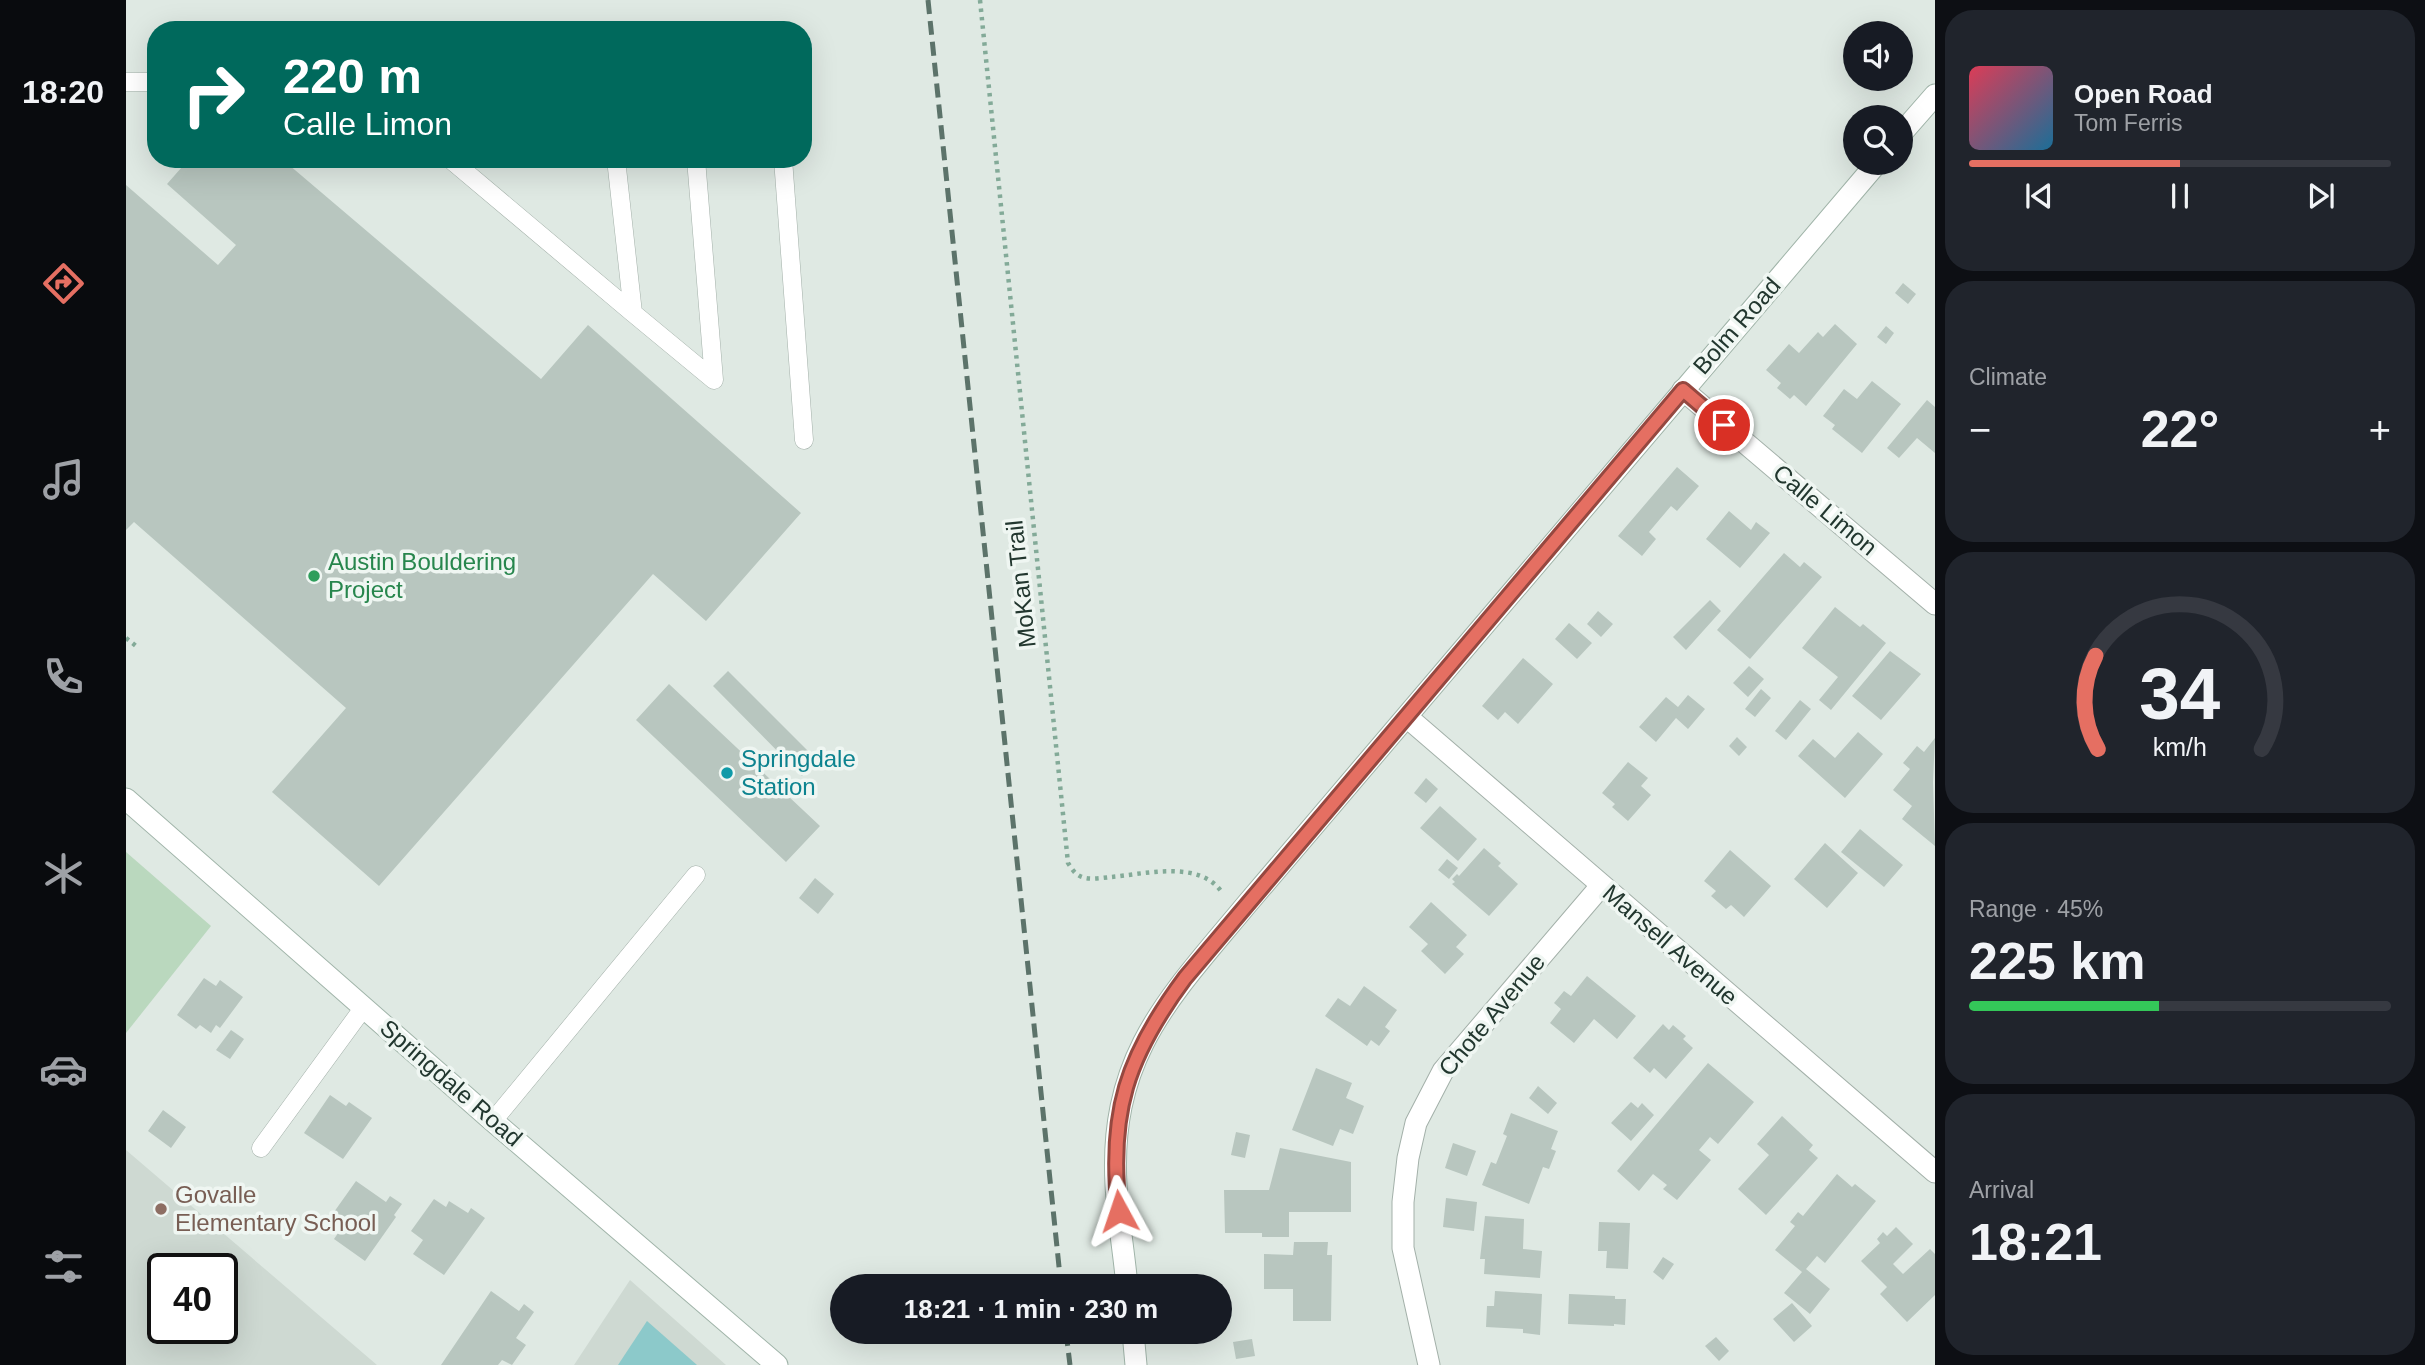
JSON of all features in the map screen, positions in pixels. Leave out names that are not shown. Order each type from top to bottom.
[{"type":"street","points":[[1913,120],[1935,95]]},
{"type":"street","name":"Bolm Road","points":[[1127,1274],[1116,1185],[1116,1146],[1124,1091],[1148,1032],[1185,978],[1867,175]]},
{"type":"street","name":"Calle Limon","points":[[1683,390],[1935,604]]},
{"type":"street","name":"Mansell Avenue","points":[[1407,717],[1935,1172]]},
{"type":"street","name":"Springdale Road","points":[[126,799],[493,1121],[777,1365]]},
{"type":"street","name":"Chote Avenue","points":[[1429,1365],[1403,1248],[1403,1202],[1408,1158],[1416,1123],[1443,1071],[1601,886]]},
{"type":"street","points":[[1134,1344],[1136,1365]]},
{"type":"lane","points":[[126,82],[147,82]]},
{"type":"lane","points":[[461,168],[714,380],[697,168]]},
{"type":"lane","points":[[618,168],[634,313]]},
{"type":"lane","points":[[784,168],[804,440]]},
{"type":"lane","points":[[493,1121],[696,875]]},
{"type":"lane","points":[[261,1149],[364,1007]]},
{"type":"path","name":"MoKan Trail","points":[[980,0],[1068,863],[1077,875],[1092,879],[1172,871],[1189,872],[1207,878],[1224,893],[1216,904]]},
{"type":"path","points":[[126,638],[136,646]]},
{"type":"shaded area","name":"Govalle Elementary School","points":[[126,1150],[377,1365],[126,1365]]},
{"type":"shaded area","points":[[630,1280],[726,1365],[574,1365]]},
{"type":"green space","points":[[126,852],[211,926],[126,1033]]},
{"type":"water","points":[[647,1321],[697,1365],[618,1365]]},
{"type":"building","points":[[181,168],[293,168],[541,379],[588,325],[801,513],[706,621],[653,574],[379,886],[272,792],[346,708],[134,522],[126,530],[126,185],[218,265],[236,245],[167,184]]},
{"type":"building","points":[[1903,283],[1916,294],[1908,304],[1895,293]]},
{"type":"building","points":[[1835,324],[1857,344],[1806,406],[1794,395],[1790,399],[1777,388],[1781,383],[1766,370],[1789,344],[1799,353],[1818,332],[1823,337]]},
{"type":"building","points":[[1886,326],[1894,333],[1886,344],[1877,337]]},
{"type":"building","points":[[1872,381],[1901,404],[1862,453],[1832,429],[1835,425],[1823,416],[1844,389],[1857,399]]},
{"type":"building","points":[[1927,400],[1935,407],[1935,453],[1917,438],[1899,458],[1887,448]]},
{"type":"building","points":[[1677,467],[1699,486],[1677,511],[1671,506],[1649,532],[1656,539],[1642,556],[1618,536]]},
{"type":"building","points":[[1729,511],[1751,530],[1756,522],[1770,533],[1740,568],[1706,539]]},
{"type":"building","points":[[1784,553],[1800,567],[1804,562],[1822,577],[1750,659],[1717,630]]},
{"type":"building","points":[[1710,600],[1721,611],[1686,650],[1673,637]]},
{"type":"building","points":[[1835,607],[1860,627],[1863,624],[1886,643],[1831,710],[1819,700],[1838,677],[1802,648]]},
{"type":"building","points":[[1598,611],[1613,624],[1601,637],[1587,624]]},
{"type":"building","points":[[1569,623],[1592,643],[1577,659],[1555,639]]},
{"type":"building","points":[[1890,651],[1921,674],[1881,720],[1852,696]]},
{"type":"building","points":[[1523,658],[1553,684],[1518,724],[1505,712],[1498,720],[1482,706]]},
{"type":"building","points":[[1749,666],[1764,679],[1748,697],[1733,683]]},
{"type":"building","points":[[728,671],[818,761],[802,776],[713,686]]},
{"type":"building","name":"Springdale Station","points":[[669,684],[820,826],[786,862],[636,720]]},
{"type":"building","points":[[1761,689],[1771,698],[1755,717],[1745,709]]},
{"type":"building","points":[[1688,695],[1705,709],[1688,729],[1676,718],[1656,742],[1639,727],[1666,697],[1678,707]]},
{"type":"building","points":[[1800,700],[1811,709],[1786,740],[1775,731]]},
{"type":"building","points":[[1858,732],[1883,754],[1845,798],[1798,756],[1813,739],[1835,758]]},
{"type":"building","points":[[1737,737],[1747,747],[1739,756],[1729,746]]},
{"type":"building","points":[[1935,738],[1935,846],[1902,819],[1912,806],[1893,790],[1910,769],[1903,763],[1917,746],[1924,752]]},
{"type":"building","points":[[1628,762],[1648,778],[1641,786],[1651,795],[1628,821],[1612,807],[1615,804],[1602,793]]},
{"type":"building","points":[[1426,778],[1438,789],[1426,803],[1414,793]]},
{"type":"building","points":[[1440,806],[1477,839],[1458,861],[1420,828]]},
{"type":"building","points":[[1860,829],[1903,865],[1884,887],[1841,852]]},
{"type":"building","points":[[1825,843],[1858,873],[1827,908],[1794,879]]},
{"type":"building","points":[[1484,848],[1501,863],[1498,866],[1518,884],[1489,916],[1452,884],[1455,882],[1452,879],[1457,874],[1459,876]]},
{"type":"building","points":[[1730,850],[1771,886],[1744,917],[1731,905],[1726,909],[1711,896],[1716,891],[1704,881]]},
{"type":"building","points":[[1447,859],[1458,868],[1449,879],[1438,870]]},
{"type":"building","points":[[815,878],[834,894],[818,914],[799,898]]},
{"type":"building","points":[[1431,902],[1467,935],[1456,947],[1464,954],[1445,974],[1421,951],[1428,944],[1409,927]]},
{"type":"building","points":[[1587,976],[1636,1016],[1617,1039],[1594,1019],[1574,1043],[1550,1023],[1561,1009],[1554,1003],[1564,991],[1571,996]]},
{"type":"building","points":[[204,978],[216,986],[220,980],[243,997],[220,1028],[216,1025],[211,1033],[200,1025],[196,1029],[177,1015]]},
{"type":"building","points":[[1364,986],[1397,1010],[1385,1027],[1390,1031],[1379,1046],[1371,1040],[1367,1046],[1325,1016],[1338,998],[1350,1006]]},
{"type":"building","points":[[1663,1024],[1669,1030],[1673,1025],[1686,1036],[1683,1039],[1693,1048],[1666,1079],[1654,1068],[1650,1073],[1633,1058]]},
{"type":"building","points":[[231,1030],[244,1039],[230,1059],[216,1050]]},
{"type":"building","points":[[1708,1063],[1754,1102],[1718,1144],[1710,1137],[1699,1150],[1711,1160],[1677,1200],[1663,1189],[1667,1185],[1653,1174],[1639,1191],[1617,1171]]},
{"type":"building","points":[[1316,1068],[1352,1083],[1346,1098],[1364,1106],[1353,1134],[1340,1129],[1333,1146],[1292,1130]]},
{"type":"building","points":[[1538,1086],[1557,1103],[1548,1114],[1529,1098]]},
{"type":"building","points":[[330,1095],[346,1106],[349,1102],[372,1118],[343,1159],[304,1133]]},
{"type":"building","points":[[1631,1102],[1638,1108],[1642,1103],[1654,1115],[1631,1141],[1611,1123]]},
{"type":"building","points":[[163,1110],[186,1127],[171,1148],[148,1131]]},
{"type":"building","points":[[1511,1113],[1558,1131],[1551,1149],[1556,1151],[1549,1169],[1543,1167],[1529,1204],[1482,1185],[1491,1162],[1496,1164],[1507,1136],[1503,1134]]},
{"type":"building","points":[[1782,1116],[1813,1145],[1809,1150],[1818,1158],[1766,1215],[1738,1189],[1769,1155],[1757,1144]]},
{"type":"building","points":[[1236,1132],[1250,1135],[1245,1158],[1231,1155]]},
{"type":"building","points":[[1453,1143],[1476,1151],[1467,1176],[1445,1168]]},
{"type":"building","points":[[1280,1148],[1351,1162],[1351,1212],[1289,1212],[1289,1237],[1262,1237],[1262,1233],[1225,1233],[1224,1190],[1269,1190]]},
{"type":"building","points":[[1837,1174],[1852,1187],[1855,1184],[1876,1201],[1825,1263],[1817,1256],[1806,1269],[1830,1289],[1810,1314],[1784,1293],[1802,1272],[1775,1250],[1795,1226],[1790,1222],[1798,1212],[1803,1216]]},
{"type":"building","points":[[356,1181],[386,1202],[390,1196],[402,1204],[365,1261],[334,1239],[347,1220],[334,1212]]},
{"type":"building","points":[[1446,1198],[1477,1202],[1474,1231],[1443,1227]]},
{"type":"building","points":[[434,1199],[446,1207],[449,1201],[468,1213],[471,1208],[485,1218],[444,1275],[413,1254],[423,1240],[411,1231]]},
{"type":"building","points":[[1485,1216],[1524,1219],[1523,1249],[1542,1251],[1540,1278],[1484,1274],[1485,1259],[1480,1259]]},
{"type":"building","points":[[1599,1222],[1630,1223],[1628,1269],[1606,1268],[1607,1251],[1598,1251]]},
{"type":"building","points":[[1896,1227],[1913,1244],[1893,1264],[1903,1274],[1930,1249],[1935,1254],[1935,1295],[1907,1322],[1880,1294],[1887,1287],[1861,1261],[1880,1243],[1877,1239],[1883,1232],[1887,1236]]},
{"type":"building","points":[[1294,1242],[1328,1242],[1327,1255],[1332,1255],[1331,1321],[1293,1321],[1293,1289],[1264,1289],[1264,1254],[1293,1255]]},
{"type":"building","points":[[1663,1257],[1674,1264],[1663,1280],[1653,1272]]},
{"type":"building","points":[[491,1291],[519,1311],[524,1304],[534,1312],[516,1338],[526,1345],[512,1365],[502,1360],[498,1365],[441,1365]]},
{"type":"building","points":[[1495,1291],[1542,1294],[1540,1335],[1523,1333],[1523,1329],[1486,1327],[1487,1306],[1494,1306]]},
{"type":"building","points":[[1569,1294],[1626,1299],[1625,1325],[1568,1324]]},
{"type":"building","points":[[1792,1303],[1812,1326],[1794,1342],[1773,1319]]},
{"type":"building","points":[[1716,1337],[1729,1351],[1719,1361],[1705,1346]]},
{"type":"building","points":[[1252,1339],[1255,1356],[1236,1359],[1233,1342]]},
{"type":"railway","points":[[928,0],[1060,1274]]},
{"type":"railway","points":[[1067,1344],[1070,1365]]},
{"type":"place","name":"Austin Bouldering Project","points":[[314,576]]},
{"type":"place","name":"Springdale Station","points":[[727,773]]},
{"type":"place","name":"Govalle Elementary School","points":[[161,1209]]},
{"type":"route","points":[[1119,1211],[1116,1146],[1124,1091],[1148,1032],[1185,978],[1683,390],[1724,425]]}]
